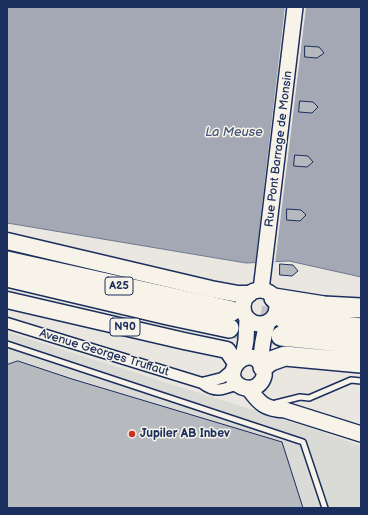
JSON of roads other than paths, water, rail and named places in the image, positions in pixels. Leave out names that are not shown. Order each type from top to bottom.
[{"type":"highway","name":"A25","points":[[7,261],[236,319]]},
{"type":"highway","name":"A25","points":[[7,277],[168,315],[236,319]]},
{"type":"highway","points":[[262,289],[324,306],[361,308]]},
{"type":"highway","points":[[278,326],[361,328]]},
{"type":"highway","points":[[278,326],[361,344]]},
{"type":"highway","points":[[262,371],[271,361],[285,356],[361,363]]},
{"type":"main road","points":[[7,241],[211,289],[238,294],[262,289]]},
{"type":"main road","name":"N90","points":[[7,300],[227,350],[238,363]]},
{"type":"street","name":"Rue Pont Barrage de Monsin","points":[[262,289],[295,7]]},
{"type":"street","points":[[236,319],[244,314],[242,308],[243,302],[262,289],[276,305],[274,315],[278,326]]},
{"type":"street","points":[[236,319],[257,324],[278,326]]},
{"type":"street","points":[[236,319],[247,333],[234,378],[266,407],[272,410],[280,406]]},
{"type":"street","name":"Avenue Georges Truffaut","points":[[7,323],[202,383],[210,389],[243,386]]},
{"type":"street","points":[[278,326],[263,340],[262,371],[267,395],[280,406],[361,434]]},
{"type":"street","points":[[202,383],[222,378],[238,363],[248,357],[256,359],[262,371],[257,386],[243,386]]},
{"type":"lane","points":[[7,344],[303,442],[325,508]]},
{"type":"lane","points":[[280,406],[300,397],[309,398],[351,380],[361,380]]},
{"type":"water","name":"La Meuse","points":[[7,7],[361,7],[361,277],[289,261],[246,263],[7,223]]},
{"type":"tunnel","points":[[232,311],[284,319]]},
{"type":"tunnel","points":[[229,328],[281,336]]},
{"type":"place","name":"Jupiler AB Inbev","points":[[132,434]]}]
